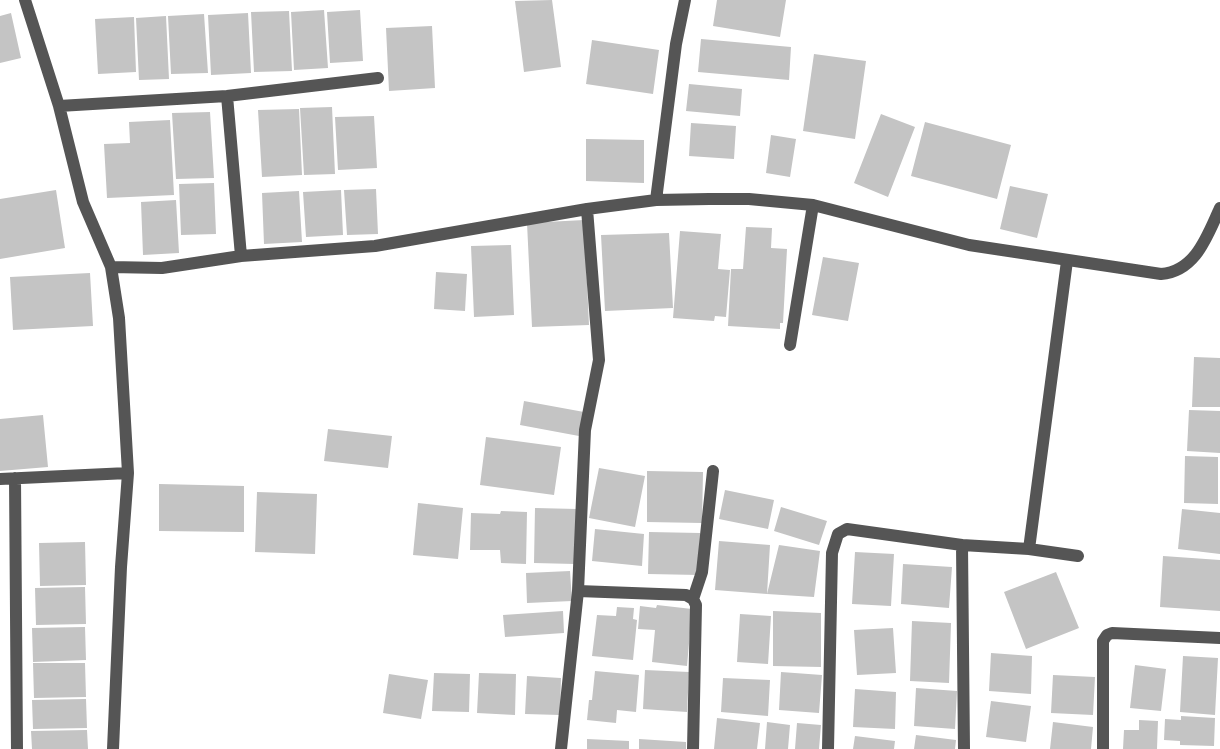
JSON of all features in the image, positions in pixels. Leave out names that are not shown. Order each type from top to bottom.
[{"type":"street","points":[[25,0],[59,106],[84,202],[111,267],[119,318],[128,473],[113,749]]},
{"type":"street","points":[[656,200],[676,44],[685,0]]},
{"type":"street","points":[[59,106],[227,96],[378,78]]},
{"type":"street","points":[[227,96],[241,256]]},
{"type":"street","points":[[111,267],[162,268],[241,256],[375,246],[587,209],[656,200],[749,199],[813,205],[969,245],[1146,272],[1172,273],[1181,269],[1195,257],[1220,208]]},
{"type":"street","points":[[790,345],[813,205]]},
{"type":"street","points":[[561,749],[578,591],[585,430],[599,360],[587,209]]},
{"type":"street","points":[[1029,549],[1067,261]]},
{"type":"street","points":[[693,599],[702,572],[713,471]]},
{"type":"street","points":[[0,479],[128,473]]},
{"type":"street","points":[[15,478],[17,749]]},
{"type":"street","points":[[828,749],[832,553],[837,534],[847,529],[963,545],[1029,549],[1078,556]]},
{"type":"street","points":[[963,545],[964,749]]},
{"type":"street","points":[[578,591],[686,595],[693,599],[696,605],[693,749]]},
{"type":"street","points":[[1103,749],[1104,641],[1107,635],[1112,633],[1220,638]]},
{"type":"building","points":[[552,0],[561,67],[524,72],[515,1]]},
{"type":"building","points":[[717,0],[786,0],[780,37],[713,26]]},
{"type":"building","points":[[324,10],[328,68],[294,70],[291,12]]},
{"type":"building","points":[[360,10],[363,61],[330,63],[327,12]]},
{"type":"building","points":[[289,11],[292,71],[254,72],[251,12]]},
{"type":"building","points":[[11,13],[21,58],[0,63],[0,16]]},
{"type":"building","points":[[248,13],[251,73],[211,75],[208,15]]},
{"type":"building","points":[[204,14],[208,73],[171,74],[168,16]]},
{"type":"building","points":[[166,16],[169,79],[139,80],[136,18]]},
{"type":"building","points":[[134,17],[136,72],[98,74],[95,19]]},
{"type":"building","points":[[432,26],[435,88],[389,91],[386,28]]},
{"type":"building","points":[[701,39],[791,47],[789,80],[698,72]]},
{"type":"building","points":[[592,40],[659,50],[653,94],[586,84]]},
{"type":"building","points":[[814,54],[866,61],[855,139],[803,131]]},
{"type":"building","points":[[689,84],[742,89],[740,116],[686,111]]},
{"type":"building","points":[[332,107],[335,174],[304,175],[300,108]]},
{"type":"building","points":[[299,109],[302,175],[262,177],[258,110]]},
{"type":"building","points":[[210,112],[214,178],[176,179],[172,113]]},
{"type":"building","points":[[881,114],[915,127],[888,197],[854,183]]},
{"type":"building","points":[[374,116],[377,168],[338,170],[335,117]]},
{"type":"building","points":[[170,120],[174,195],[107,198],[104,144],[130,143],[129,122]]},
{"type":"building","points":[[925,122],[1011,145],[997,199],[911,176]]},
{"type":"building","points":[[691,123],[736,126],[734,159],[689,156]]},
{"type":"building","points":[[771,135],[796,139],[790,177],[766,173]]},
{"type":"building","points":[[586,139],[644,140],[644,183],[586,181]]},
{"type":"building","points":[[214,183],[216,234],[181,235],[179,184]]},
{"type":"building","points":[[1010,186],[1048,194],[1037,238],[1000,229]]},
{"type":"building","points":[[376,189],[378,234],[347,235],[344,190]]},
{"type":"building","points":[[56,190],[65,248],[0,259],[0,199]]},
{"type":"building","points":[[341,190],[343,235],[306,237],[303,192]]},
{"type":"building","points":[[299,191],[302,242],[264,244],[262,193]]},
{"type":"building","points":[[176,200],[179,253],[143,255],[141,202]]},
{"type":"building","points":[[584,220],[589,325],[532,327],[527,223]]},
{"type":"building","points":[[746,227],[772,228],[771,248],[787,249],[783,323],[780,323],[780,329],[728,326],[731,269],[743,269]]},
{"type":"building","points":[[680,231],[721,234],[718,269],[730,270],[726,317],[715,316],[714,321],[673,318]]},
{"type":"building","points":[[669,233],[673,308],[605,311],[601,235]]},
{"type":"building","points":[[511,245],[514,315],[474,317],[471,246]]},
{"type":"building","points":[[823,257],[859,263],[848,321],[812,315]]},
{"type":"building","points":[[436,272],[467,274],[465,311],[434,309]]},
{"type":"building","points":[[90,273],[93,326],[13,330],[10,277]]},
{"type":"building","points":[[1194,357],[1220,358],[1220,407],[1192,407]]},
{"type":"building","points":[[524,401],[584,412],[579,436],[520,425]]},
{"type":"building","points":[[1189,410],[1220,411],[1220,453],[1187,451]]},
{"type":"building","points":[[43,415],[48,467],[0,471],[0,419]]},
{"type":"building","points":[[328,429],[392,436],[388,468],[324,461]]},
{"type":"building","points":[[486,437],[561,447],[554,495],[480,485]]},
{"type":"building","points":[[1185,456],[1218,457],[1218,504],[1184,503]]},
{"type":"building","points":[[599,468],[645,476],[635,527],[589,518]]},
{"type":"building","points":[[647,471],[703,472],[702,523],[647,522]]},
{"type":"building","points":[[159,484],[244,486],[244,532],[159,531]]},
{"type":"building","points":[[725,490],[774,500],[768,529],[719,519]]},
{"type":"building","points":[[257,492],[317,494],[315,554],[255,552]]},
{"type":"building","points":[[418,503],[463,508],[458,559],[413,555]]},
{"type":"building","points":[[781,507],[827,521],[819,545],[774,531]]},
{"type":"building","points":[[535,508],[577,509],[575,564],[534,563]]},
{"type":"building","points":[[1182,509],[1220,513],[1220,554],[1178,549]]},
{"type":"building","points":[[501,511],[527,512],[526,564],[501,563],[500,550],[470,550],[471,513],[500,514]]},
{"type":"building","points":[[595,529],[644,534],[642,566],[592,561]]},
{"type":"building","points":[[649,532],[700,533],[699,575],[648,574]]},
{"type":"building","points":[[719,541],[770,545],[767,594],[715,590]]},
{"type":"building","points":[[85,542],[86,585],[40,586],[39,543]]},
{"type":"building","points":[[779,545],[820,551],[814,597],[767,594]]},
{"type":"building","points":[[855,552],[894,554],[891,606],[852,604]]},
{"type":"building","points":[[1163,556],[1220,560],[1220,611],[1160,607]]},
{"type":"building","points":[[903,564],[952,567],[949,608],[901,604]]},
{"type":"building","points":[[570,571],[572,601],[527,603],[526,573]]},
{"type":"building","points":[[1056,572],[1079,628],[1026,649],[1004,592]]},
{"type":"building","points":[[85,587],[86,624],[36,625],[35,588]]},
{"type":"building","points":[[657,605],[692,609],[687,666],[652,662],[655,630],[638,629],[640,606],[656,608]]},
{"type":"building","points":[[617,607],[634,608],[633,619],[637,620],[633,660],[592,656],[597,615],[616,616]]},
{"type":"building","points":[[563,611],[564,633],[505,637],[503,615]]},
{"type":"building","points":[[773,611],[821,613],[821,667],[773,666]]},
{"type":"building","points":[[740,614],[771,616],[768,664],[737,662]]},
{"type":"building","points":[[912,621],[951,623],[949,683],[910,681]]},
{"type":"building","points":[[85,627],[86,660],[33,662],[32,628]]},
{"type":"building","points":[[893,628],[896,673],[857,675],[854,630]]},
{"type":"building","points":[[991,653],[1032,656],[1031,694],[989,691]]},
{"type":"building","points":[[1183,656],[1218,658],[1215,715],[1180,712]]},
{"type":"building","points":[[33,663],[85,663],[86,697],[34,698]]},
{"type":"building","points":[[1135,665],[1166,669],[1161,711],[1130,708]]},
{"type":"building","points":[[645,670],[689,672],[687,712],[643,709]]},
{"type":"building","points":[[595,671],[639,675],[636,712],[617,710],[616,723],[587,720]]},
{"type":"building","points":[[781,672],[822,675],[819,713],[779,710]]},
{"type":"building","points":[[434,673],[470,674],[469,712],[432,711]]},
{"type":"building","points":[[479,673],[516,674],[515,715],[477,713]]},
{"type":"building","points":[[389,674],[428,680],[421,719],[383,713]]},
{"type":"building","points":[[1053,675],[1095,677],[1093,715],[1051,713]]},
{"type":"building","points":[[527,676],[561,678],[560,715],[525,714]]},
{"type":"building","points":[[723,678],[770,680],[768,716],[721,712]]},
{"type":"building","points":[[916,688],[957,691],[955,729],[914,726]]},
{"type":"building","points":[[855,689],[896,692],[895,729],[853,727]]},
{"type":"building","points":[[86,699],[87,728],[33,729],[32,700]]},
{"type":"building","points":[[991,701],[1031,706],[1026,742],[986,737]]},
{"type":"building","points":[[1181,716],[1215,718],[1214,746],[1180,745],[1180,741],[1164,740],[1165,719],[1181,720]]},
{"type":"building","points":[[717,718],[760,723],[757,749],[714,749]]},
{"type":"building","points":[[1139,720],[1158,721],[1157,749],[1123,749],[1124,730],[1139,730]]},
{"type":"building","points":[[767,722],[790,725],[788,749],[765,749]]},
{"type":"building","points":[[1053,722],[1093,727],[1091,749],[1050,749]]},
{"type":"building","points":[[797,723],[821,725],[819,749],[795,749]]},
{"type":"building","points":[[87,730],[88,749],[32,749],[31,731]]},
{"type":"building","points":[[916,735],[956,740],[955,749],[914,749]]},
{"type":"building","points":[[855,736],[895,741],[894,749],[853,749]]},
{"type":"building","points":[[587,739],[629,741],[629,749],[587,749]]},
{"type":"building","points":[[639,739],[686,742],[686,749],[639,749]]}]
